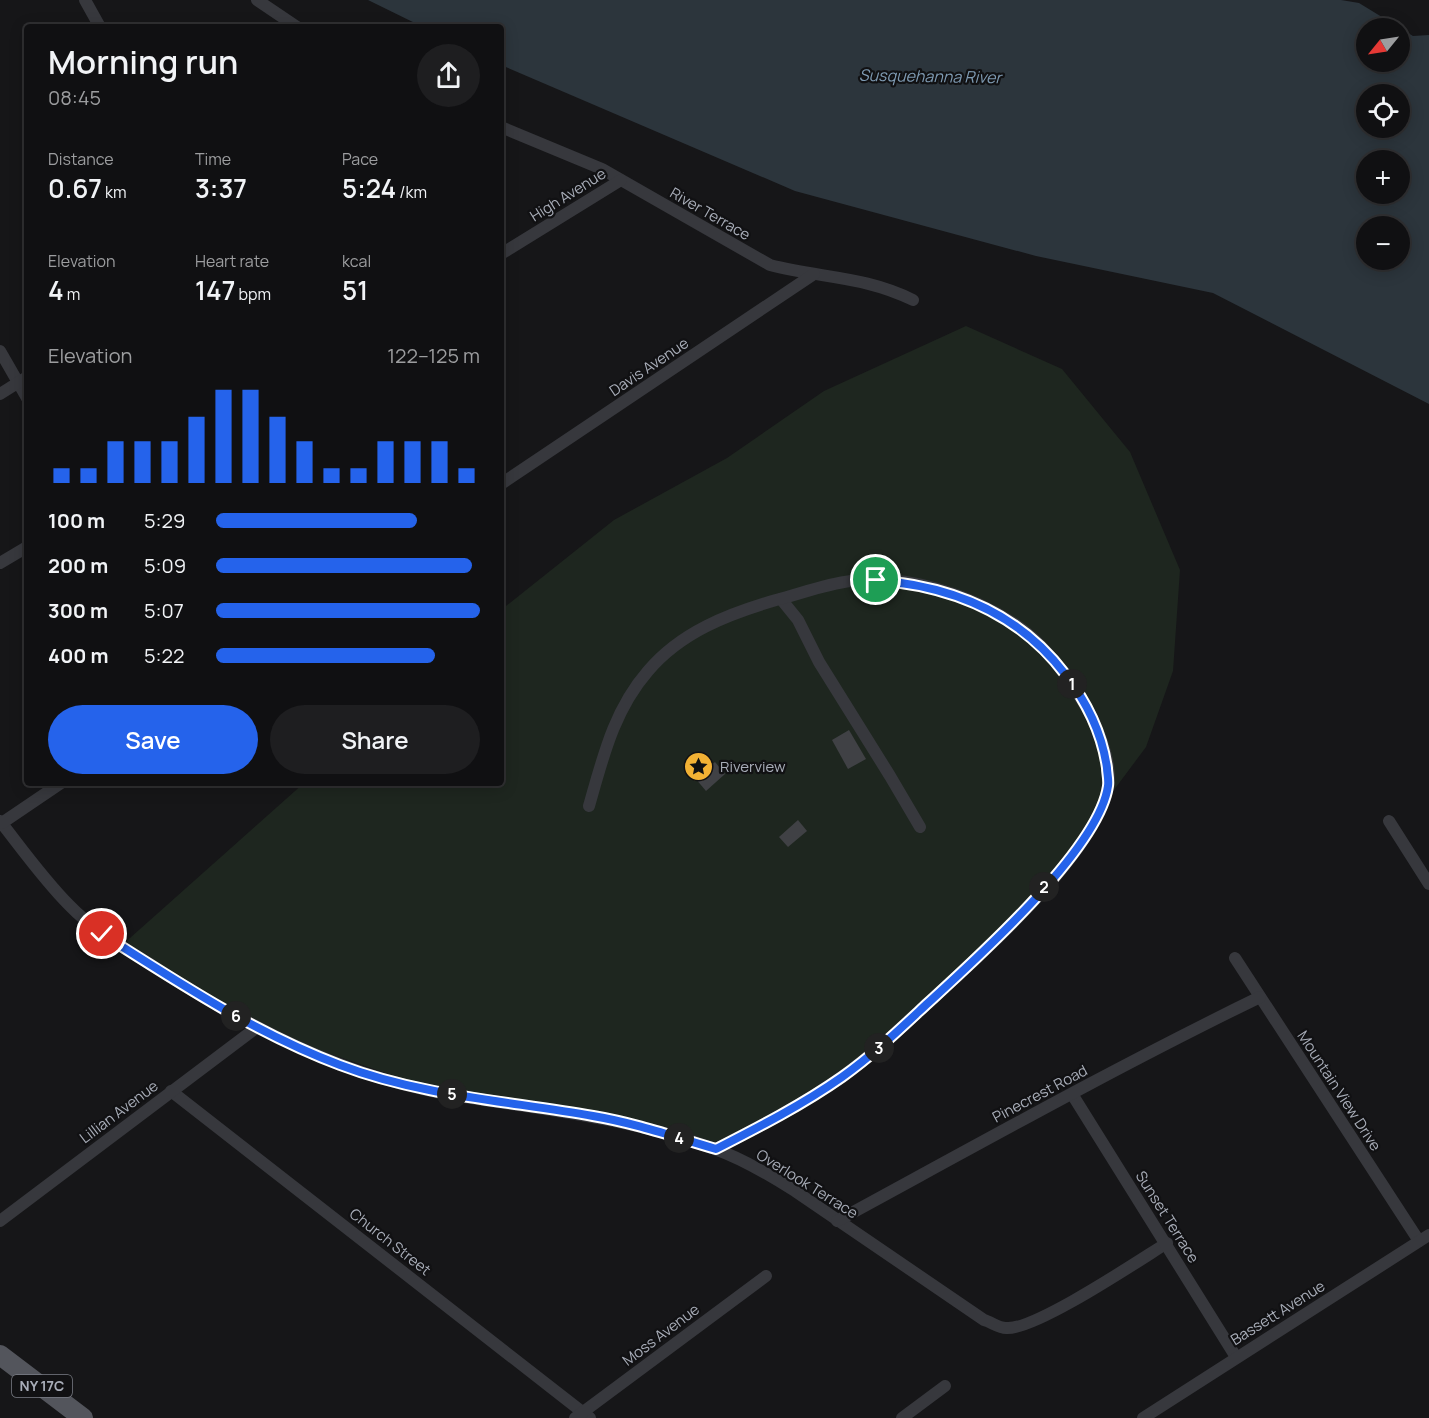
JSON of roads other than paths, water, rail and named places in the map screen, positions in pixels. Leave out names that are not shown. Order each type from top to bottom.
[{"type":"main road","name":"NY 17C","points":[[0,1355],[82,1418]]},
{"type":"street","points":[[85,0],[98,24]]},
{"type":"street","points":[[257,0],[293,24]]},
{"type":"street","name":"River Terrace","points":[[504,128],[602,169],[770,265],[857,280],[890,289],[913,300]]},
{"type":"street","name":"High Avenue","points":[[504,252],[621,180]]},
{"type":"street","name":"Davis Avenue","points":[[504,482],[814,274]]},
{"type":"street","points":[[0,351],[22,380],[0,394]]},
{"type":"street","points":[[0,563],[24,549]]},
{"type":"street","points":[[589,806],[608,738],[624,704],[648,670],[678,642],[708,624],[746,609],[852,581],[876,580],[936,588],[970,601],[1018,626],[1051,656],[1064,672],[1088,708],[1098,730],[1105,752],[1109,784],[1101,810],[1082,842],[1026,908],[970,964],[878,1049],[842,1077],[783,1114],[716,1149]]},
{"type":"street","points":[[781,599],[798,620],[819,662],[891,776],[920,827]]},
{"type":"street","points":[[1,822],[56,786]]},
{"type":"street","points":[[1389,821],[1429,884]]},
{"type":"street","name":"Overlook Terrace","points":[[1,822],[69,905],[102,934],[204,999],[256,1028],[340,1065],[392,1081],[440,1092],[638,1125],[716,1149],[763,1171],[984,1320],[1005,1328],[1022,1326],[1047,1315],[1167,1243]]},
{"type":"street","name":"Mountain View Drive","points":[[1235,958],[1424,1238]]},
{"type":"street","name":"Pinecrest Road","points":[[837,1221],[1187,1033],[1260,997]]},
{"type":"street","name":"Lillian Avenue","points":[[0,1221],[256,1028]]},
{"type":"street","name":"Church Street","points":[[171,1091],[582,1416]]},
{"type":"street","name":"Sunset Terrace","points":[[1072,1094],[1236,1357]]},
{"type":"street","name":"Bassett Avenue","points":[[1143,1418],[1424,1238]]},
{"type":"street","name":"Moss Avenue","points":[[582,1416],[766,1276]]},
{"type":"street","points":[[902,1418],[945,1386]]},
{"type":"water","name":"Susquehanna River","points":[[368,0],[1341,0],[1359,3],[1384,18],[1356,18],[1356,72],[1410,72],[1410,34],[1429,35],[1429,404],[1213,293],[1036,256],[795,191],[504,66],[504,24],[417,24]]},
{"type":"place","name":"Riverview","points":[[699,767]]}]
